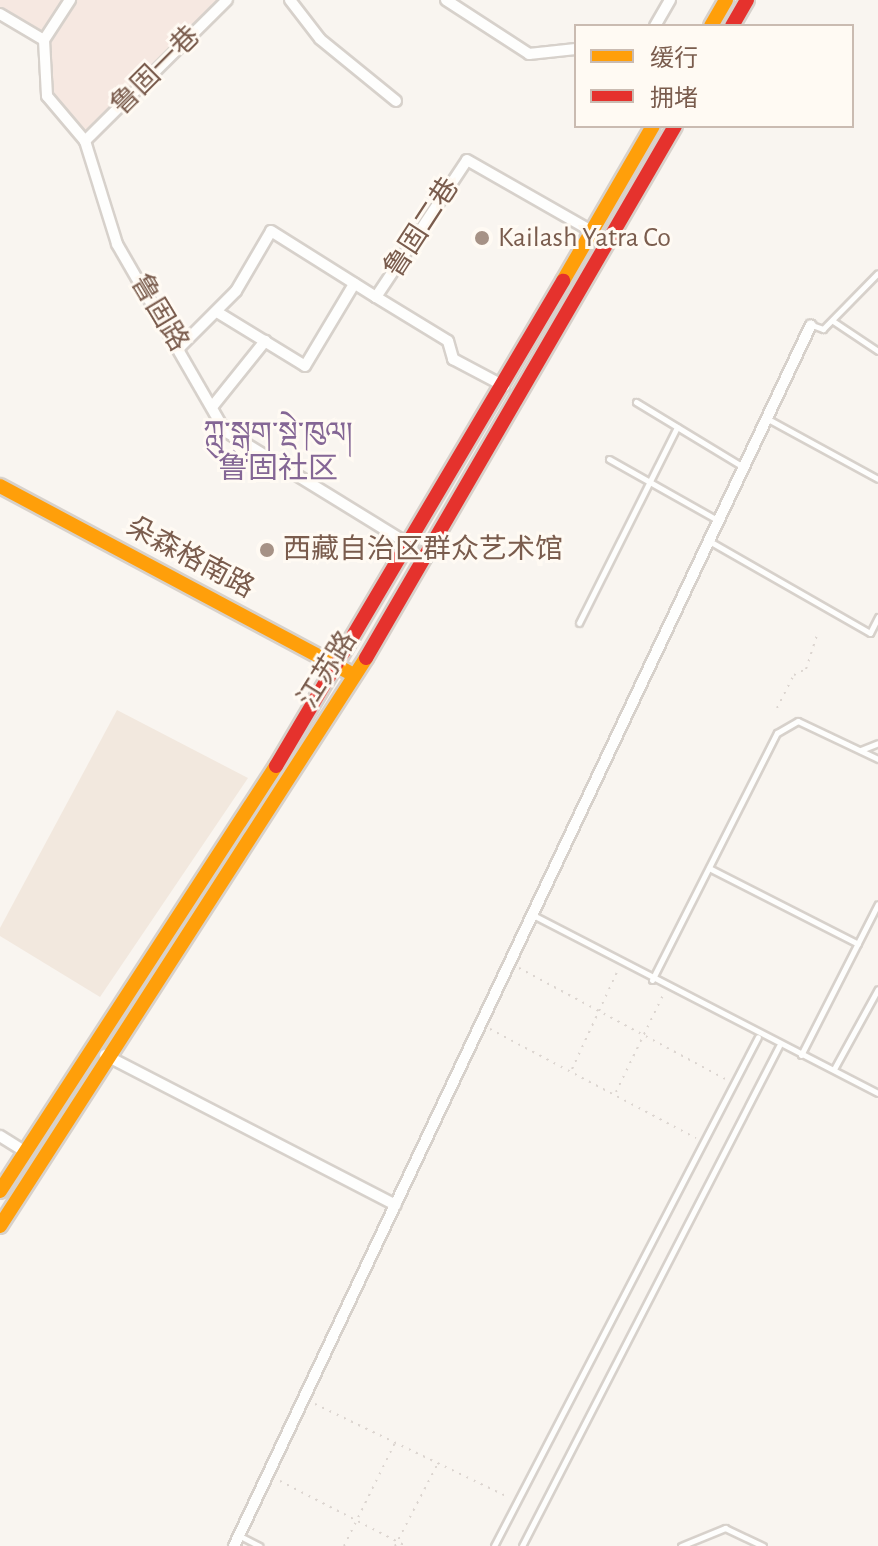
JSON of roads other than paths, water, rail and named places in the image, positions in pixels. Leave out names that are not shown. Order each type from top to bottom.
[{"type":"main road","points":[[733,24],[747,0]]},
{"type":"main road","points":[[712,24],[724,1]]},
{"type":"main road","name":"江苏路","points":[[0,1191],[340,667],[652,128]]},
{"type":"main road","name":"江苏路","points":[[0,1226],[355,676],[674,128]]},
{"type":"main road","name":"朵森格南路","points":[[0,486],[355,676]]},
{"type":"street","points":[[0,14],[44,40],[70,0]]},
{"type":"street","name":"鲁固一巷","points":[[85,141],[227,0]]},
{"type":"street","points":[[290,0],[320,39],[396,101]]},
{"type":"street","points":[[446,0],[529,54],[574,49]]},
{"type":"street","points":[[656,24],[670,0]]},
{"type":"street","name":"鲁固路","points":[[44,40],[47,96],[85,141],[117,244],[180,347],[225,431],[412,546]]},
{"type":"street","name":"鲁固二巷","points":[[376,297],[467,160],[593,232]]},
{"type":"street","name":"鲁固二巷","points":[[180,347],[217,312],[271,231],[352,287],[376,297],[448,341],[453,359],[504,386]]},
{"type":"street","name":"鲁固二巷","points":[[265,341],[305,366],[352,287]]},
{"type":"street","points":[[212,407],[265,341],[217,312]]},
{"type":"street","points":[[237,1541],[811,325]]},
{"type":"street","points":[[92,1049],[396,1205]]},
{"type":"street","points":[[0,1136],[26,1152]]},
{"type":"lane","points":[[811,325],[823,329],[877,274]]},
{"type":"lane","points":[[833,321],[878,351]]},
{"type":"lane","points":[[636,402],[745,468]]},
{"type":"lane","points":[[768,419],[878,479]]},
{"type":"lane","points":[[579,623],[677,427]]},
{"type":"lane","points":[[609,459],[720,521]]},
{"type":"lane","points":[[711,542],[870,633],[878,617]]},
{"type":"lane","points":[[652,980],[777,733],[798,721],[878,759]]},
{"type":"lane","points":[[861,750],[878,743]]},
{"type":"lane","points":[[709,868],[858,944]]},
{"type":"lane","points":[[801,1055],[878,904]]},
{"type":"lane","points":[[533,915],[758,1037],[834,1069],[878,1093]]},
{"type":"lane","points":[[834,1069],[878,989]]},
{"type":"lane","points":[[494,1546],[758,1037]]},
{"type":"lane","points":[[522,1546],[779,1046]]},
{"type":"lane","points":[[681,1546],[725,1528],[763,1546]]},
{"type":"lane","points":[[237,1541],[260,1546]]},
{"type":"place","name":"Kailash Yatra Co","points":[[482,238]]},
{"type":"place","name":"西藏自治区群众艺术馆","points":[[267,550]]},
{"type":"district","name":"ཀླུ་སྒུག་སྡེ་ཁུལ། 鲁固社区","points":[[278,451]]}]
